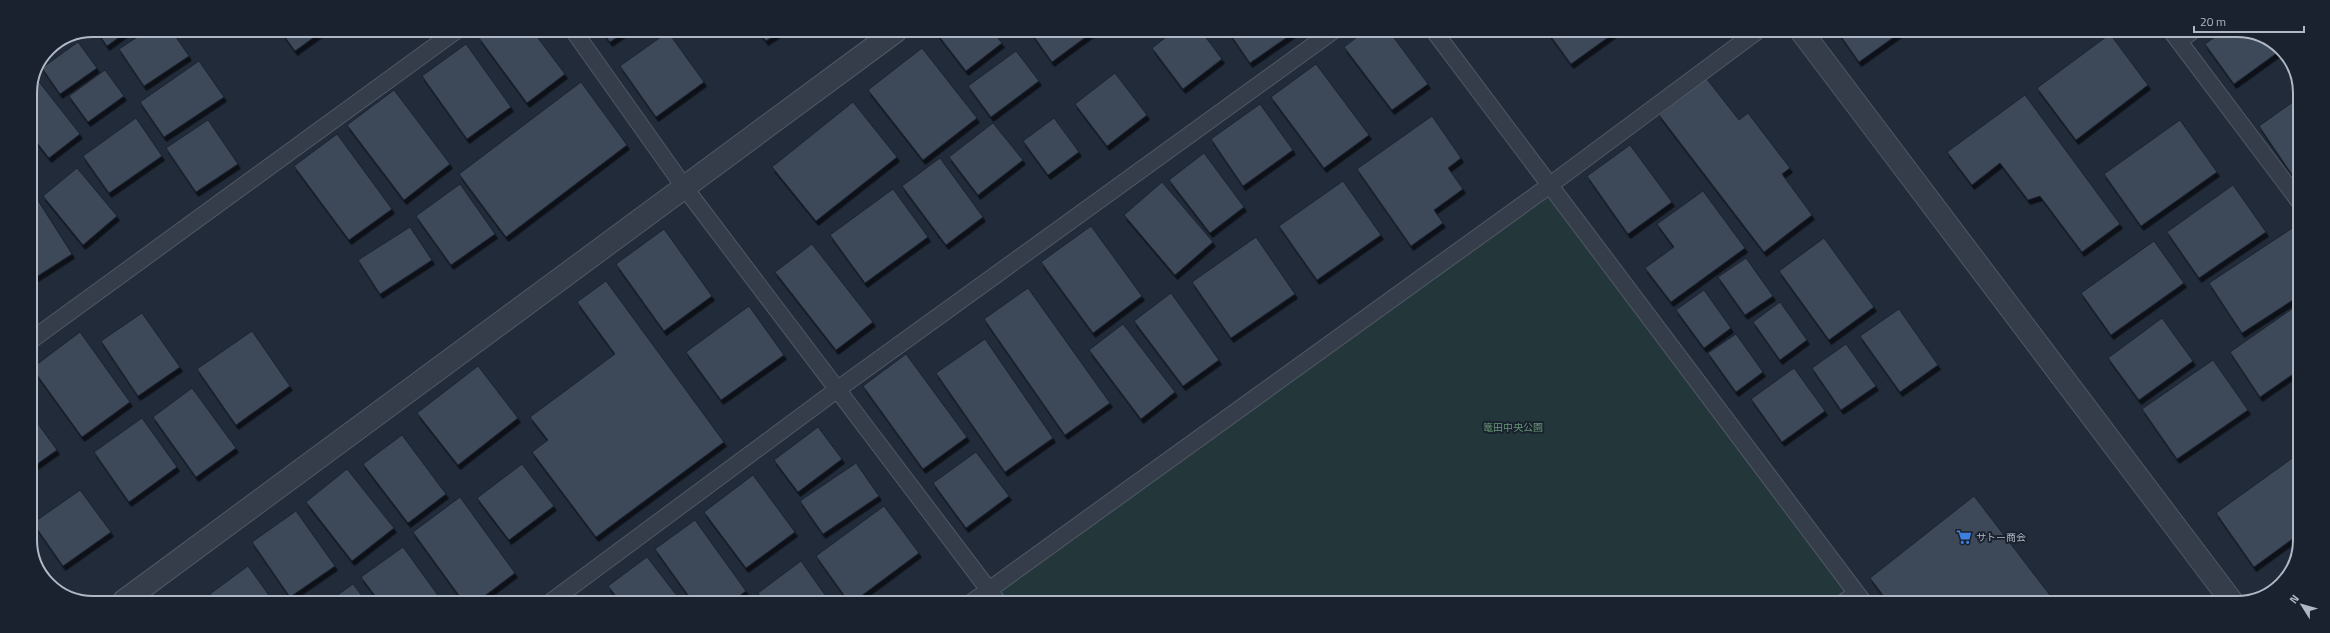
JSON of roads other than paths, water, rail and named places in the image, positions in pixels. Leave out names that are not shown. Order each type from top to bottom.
[{"type":"street","points":[[131,596],[686,188],[888,37]]},
{"type":"street","points":[[1806,37],[2228,596]]},
{"type":"lane","points":[[37,336],[447,37]]},
{"type":"lane","points":[[578,37],[686,188],[993,596],[1749,37]]},
{"type":"lane","points":[[559,596],[838,389],[1325,37]]},
{"type":"lane","points":[[1439,37],[1858,596]]},
{"type":"lane","points":[[2182,37],[2293,193]]},
{"type":"place","name":"サトー商会","points":[[1964,537]]},
{"type":"park label","name":"篭田中央公園","points":[[1513,427]]}]
